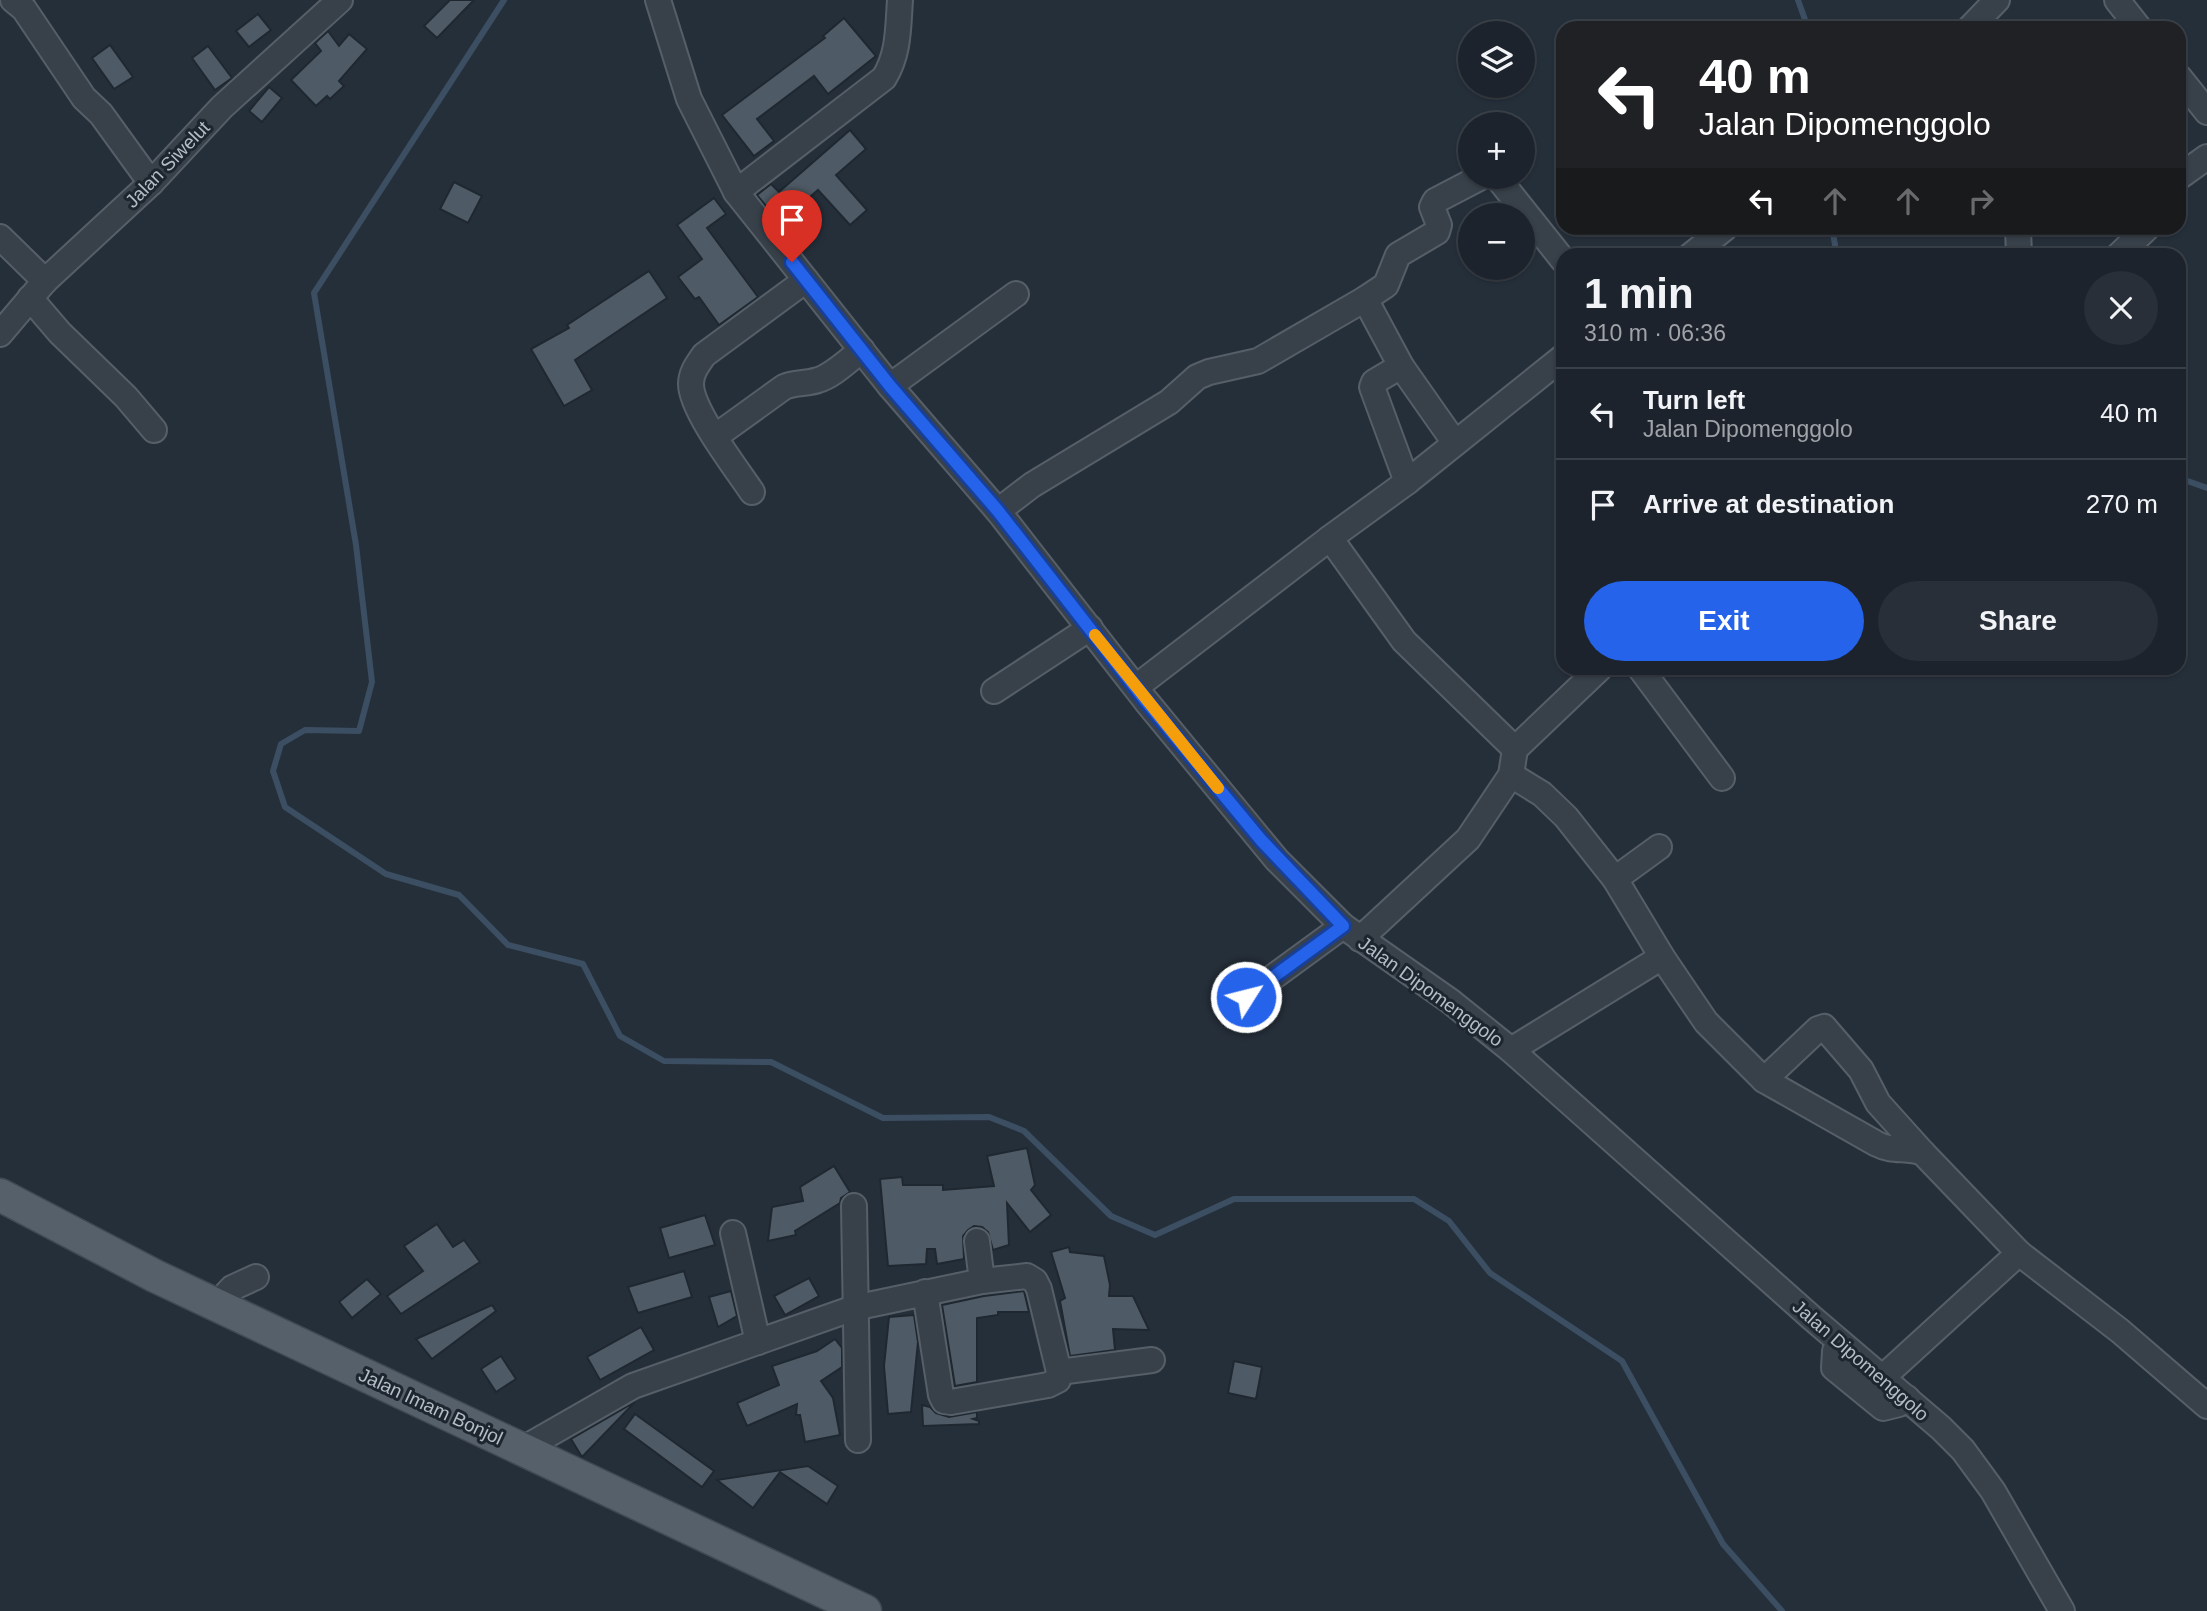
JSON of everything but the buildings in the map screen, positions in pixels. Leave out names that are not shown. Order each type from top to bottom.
[{"type":"main road","name":"Jalan Imam Bonjol","points":[[0,1195],[143,1270],[865,1611]]},
{"type":"street","points":[[13,0],[24,9],[85,99],[101,114],[151,183]]},
{"type":"street","name":"Jalan Siwelut","points":[[0,334],[38,289],[151,183],[222,107],[340,0]]},
{"type":"street","name":"Jalan Dipomenggolo","points":[[657,0],[689,99],[736,192],[890,386],[998,511],[1136,687],[1278,860],[1351,932],[1450,1000],[1511,1050],[1956,1443],[1993,1492],[2062,1611]]},
{"type":"street","points":[[736,192],[884,78],[897,49],[901,0]]},
{"type":"street","points":[[1977,21],[1997,0]]},
{"type":"street","points":[[2117,0],[2134,21]]},
{"type":"street","points":[[2186,86],[2207,112]]},
{"type":"street","points":[[2186,172],[2207,157]]},
{"type":"street","points":[[998,511],[1032,485],[1169,402],[1197,377],[1258,361],[1387,285],[1398,255],[1435,234],[1439,225],[1433,211],[1435,201],[1458,189]]},
{"type":"street","points":[[1507,189],[1556,251]]},
{"type":"street","points":[[1699,248],[1716,235]]},
{"type":"street","points":[[2126,248],[2140,235]]},
{"type":"street","points":[[0,237],[38,289],[60,333],[126,397],[154,430]]},
{"type":"street","points":[[752,492],[694,403],[691,383],[694,369],[705,355],[806,280]]},
{"type":"street","points":[[890,386],[1016,294]]},
{"type":"street","points":[[1365,299],[1401,366],[1455,443]]},
{"type":"street","points":[[716,436],[783,387],[792,383],[815,382],[828,376],[862,350]]},
{"type":"street","points":[[1136,687],[1407,482],[1556,363]]},
{"type":"street","points":[[1401,366],[1374,382],[1372,387],[1407,482]]},
{"type":"street","points":[[1330,538],[1404,641],[1515,749]]},
{"type":"street","points":[[994,691],[1090,628]]},
{"type":"street","points":[[1246,997],[1351,932],[1468,839],[1511,775],[1515,749],[1593,675]]},
{"type":"street","points":[[1645,675],[1721,778]]},
{"type":"street","points":[[1511,775],[1554,804],[1615,879],[1662,957],[1706,1022],[1764,1080],[1887,1149],[1923,1153]]},
{"type":"street","points":[[1615,879],[1659,846]]},
{"type":"street","points":[[1511,1050],[1662,957]]},
{"type":"street","points":[[1764,1080],[1818,1029],[1824,1027],[1861,1070],[1878,1103],[2019,1253],[2120,1331],[2207,1406]]},
{"type":"street","points":[[854,1206],[858,1440]]},
{"type":"street","points":[[733,1233],[758,1342]]},
{"type":"street","points":[[977,1241],[982,1281]]},
{"type":"street","points":[[1882,1378],[2019,1253]]},
{"type":"street","points":[[523,1449],[633,1386],[854,1308],[925,1292],[982,1281],[1027,1276],[1035,1281],[1059,1372],[1058,1380],[1048,1385],[944,1401],[925,1292]]},
{"type":"street","points":[[216,1305],[232,1288],[256,1277]]},
{"type":"street","points":[[1841,1344],[1835,1351],[1833,1368],[1850,1383],[1883,1408],[1899,1404],[1907,1398]]},
{"type":"street","points":[[1059,1372],[1152,1360]]},
{"type":"waterway","points":[[504,0],[314,293],[356,545],[372,682],[359,731],[305,730],[281,744],[273,771],[285,807],[386,874],[459,895],[508,945],[583,964],[620,1036],[664,1061],[771,1062],[883,1118],[989,1117],[1024,1131],[1111,1216],[1155,1235],[1234,1199],[1414,1199],[1449,1221],[1490,1273],[1622,1361],[1723,1544],[1782,1611]]},
{"type":"waterway","points":[[1798,0],[1806,21]]},
{"type":"waterway","points":[[1833,235],[1836,248]]},
{"type":"waterway","points":[[2186,480],[2207,488]]},
{"type":"slow traffic","points":[[1095,635],[1218,788]]},
{"type":"route","points":[[792,262],[890,386],[998,511],[1146,701],[1261,840],[1343,926],[1246,997]]}]
